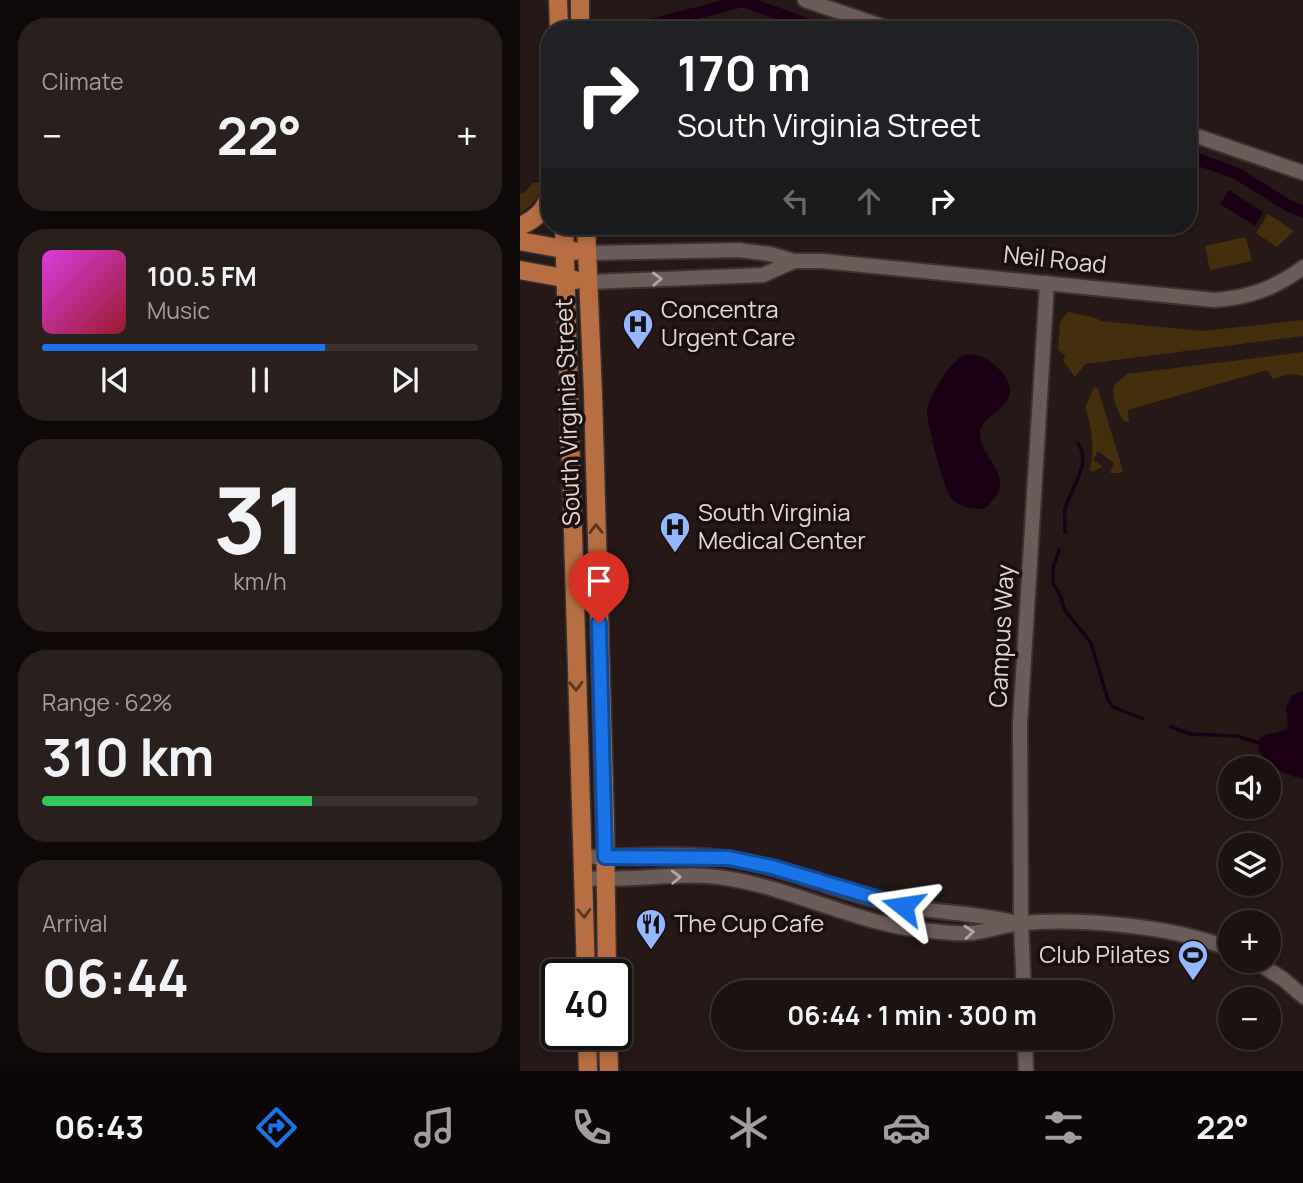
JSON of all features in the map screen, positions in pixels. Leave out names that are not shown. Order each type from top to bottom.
[{"type":"main road","points":[[558,0],[559,21]]},
{"type":"main road","points":[[580,0],[581,21]]},
{"type":"main road","points":[[520,226],[533,220],[541,212]]},
{"type":"main road","name":"South Virginia Street","points":[[564,235],[586,959]]},
{"type":"main road","name":"South Virginia Street","points":[[587,235],[606,959]]},
{"type":"main road","name":"Neil Road","points":[[520,241],[588,253]]},
{"type":"main road","name":"Neil Road","points":[[520,270],[589,282]]},
{"type":"main road","points":[[588,1050],[588,1071]]},
{"type":"main road","points":[[608,1050],[609,1071]]},
{"type":"street","points":[[805,0],[867,21]]},
{"type":"street","points":[[1197,136],[1303,173]]},
{"type":"street","name":"Neil Road","points":[[588,253],[739,250],[794,261],[832,262],[1193,299],[1233,299],[1267,290],[1303,267]]},
{"type":"street","name":"Neil Road","points":[[589,282],[763,275],[794,261]]},
{"type":"street","name":"Campus Way","points":[[1023,980],[1020,724],[1047,283]]},
{"type":"street","points":[[583,857],[729,858],[772,867],[888,903],[950,913],[985,915],[1021,923],[1130,927],[1188,936],[1218,945]]},
{"type":"street","points":[[583,878],[729,878],[791,894],[848,914],[922,931],[970,933],[1021,923]]},
{"type":"street","points":[[1274,973],[1303,997]]},
{"type":"street","points":[[1025,1050],[1026,1071]]},
{"type":"shaded area","points":[[533,183],[541,183],[540,193],[535,201],[520,213],[520,193],[525,192]]},
{"type":"shaded area","points":[[1229,190],[1263,212],[1255,226],[1220,204]]},
{"type":"shaded area","points":[[1268,214],[1294,231],[1277,247],[1256,233]]},
{"type":"shaded area","points":[[1246,237],[1252,261],[1210,270],[1205,246]]},
{"type":"shaded area","points":[[1069,311],[1101,321],[1202,331],[1303,320],[1303,336],[1085,364],[1075,377],[1063,361],[1065,355],[1058,350],[1060,322]]},
{"type":"shaded area","points":[[1303,352],[1303,376],[1290,374],[1273,379],[1267,370],[1128,410],[1129,422],[1122,418],[1114,400],[1114,385],[1127,374]]},
{"type":"shaded area","points":[[967,354],[985,358],[996,366],[1008,382],[1010,392],[1002,407],[982,425],[980,432],[981,443],[1000,478],[1000,487],[995,497],[984,509],[959,504],[949,495],[927,411],[942,378],[954,363]]},
{"type":"shaded area","points":[[1094,387],[1098,389],[1123,471],[1118,473],[1110,473],[1114,463],[1098,451],[1093,460],[1102,466],[1093,472],[1090,469],[1092,438],[1085,408]]},
{"type":"shaded area","points":[[1304,691],[1303,779],[1281,771],[1281,756],[1263,756],[1258,749],[1260,738],[1287,729],[1286,708],[1292,695]]},
{"type":"waterway","points":[[666,21],[743,1],[798,21]]},
{"type":"waterway","points":[[1197,159],[1236,173],[1289,206],[1304,212]]},
{"type":"waterway","points":[[1065,532],[1065,509],[1082,467],[1082,451],[1078,443]]},
{"type":"waterway","points":[[1059,550],[1053,568],[1053,583],[1064,609],[1091,643],[1108,700],[1113,707],[1143,719]]},
{"type":"waterway","points":[[1171,727],[1191,734],[1237,736],[1259,743]]},
{"type":"place","name":"Concentra Urgent Care","points":[[638,351]]},
{"type":"place","name":"South Virginia Medical Center","points":[[675,554]]},
{"type":"place","name":"The Cup Cafe","points":[[651,951]]},
{"type":"place","name":"Club Pilates","points":[[1193,982]]},
{"type":"route","points":[[599,623],[605,857],[729,858],[772,867],[903,906]]}]
